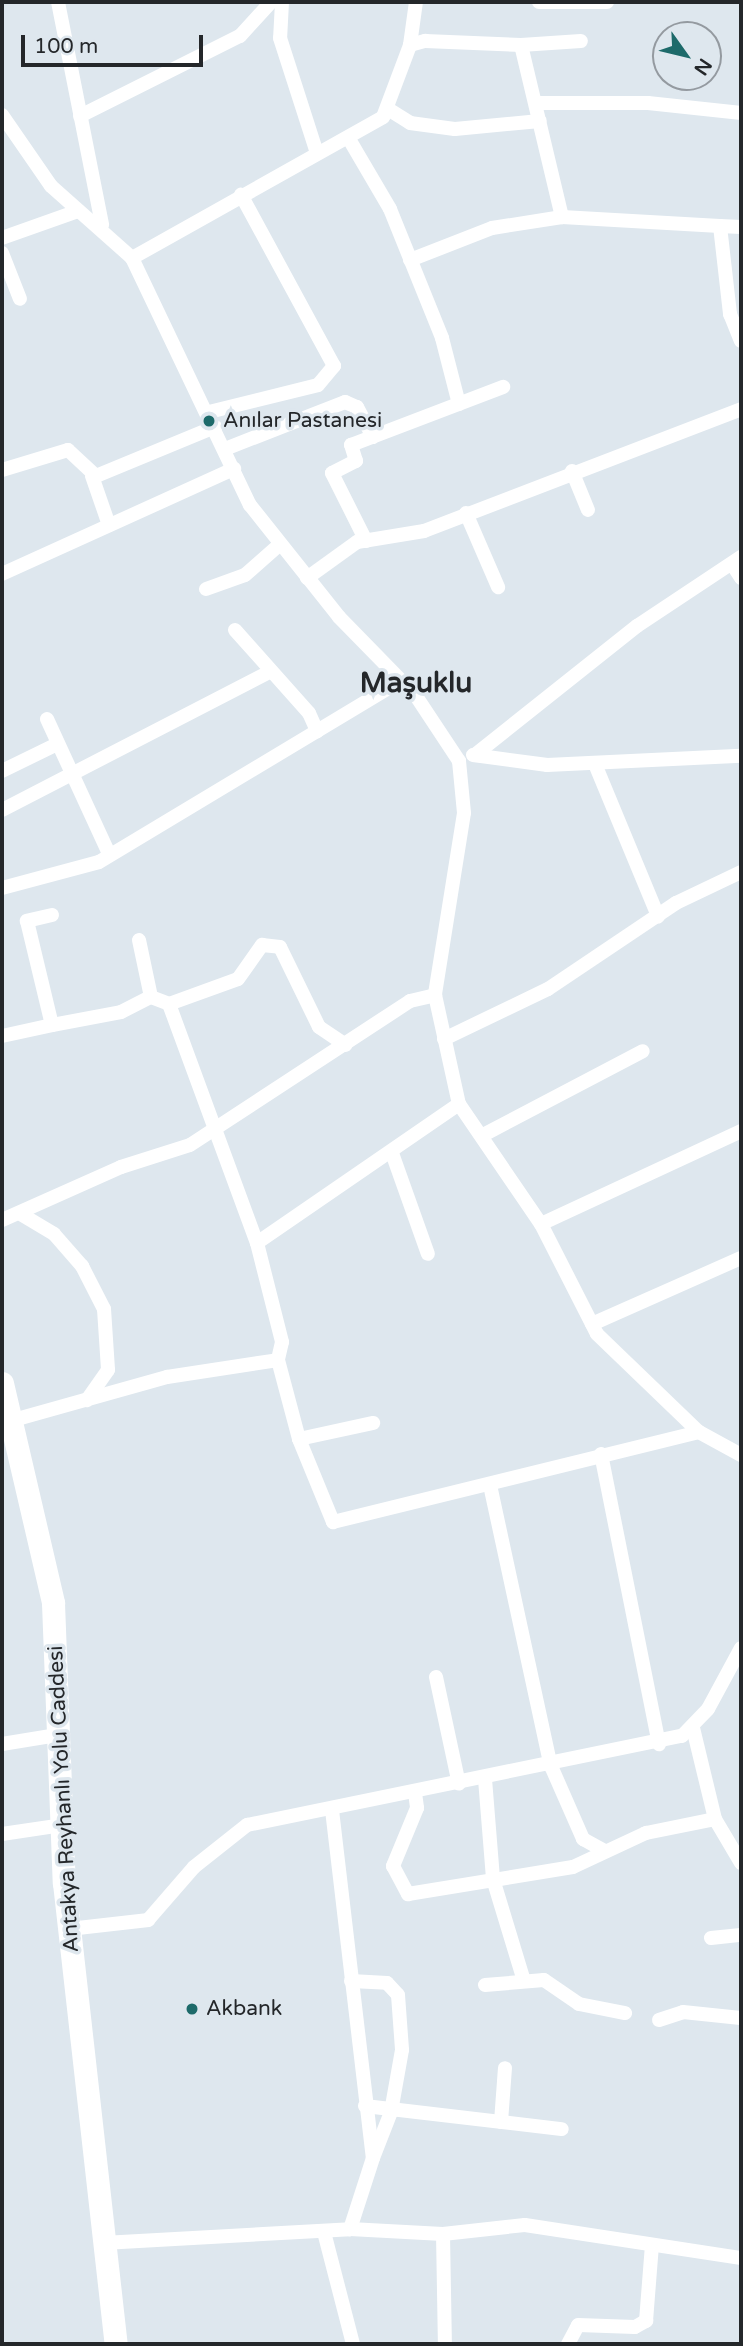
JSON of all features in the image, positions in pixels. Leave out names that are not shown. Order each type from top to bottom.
[{"type":"main road","name":"Antakya Reyhanlı Yolu Caddesi","points":[[2,1383],[51,1586],[63,1734],[69,1929],[116,2344]]},
{"type":"street","points":[[58,2],[96,220],[132,258],[234,468],[279,545],[399,682],[416,696],[459,761],[464,813],[435,995],[459,1104],[485,1135],[541,1224],[592,1324],[621,1360],[699,1432],[741,1455]]},
{"type":"street","points":[[80,116],[240,36],[272,2]]},
{"type":"street","points":[[282,2],[279,38],[317,153]]},
{"type":"street","points":[[132,258],[317,153],[349,139],[388,109],[410,45],[416,2]]},
{"type":"street","points":[[539,2],[607,2]]},
{"type":"street","points":[[410,45],[522,45],[581,41]]},
{"type":"street","points":[[522,45],[562,218]]},
{"type":"street","points":[[537,103],[648,103],[741,113]]},
{"type":"street","points":[[388,109],[410,123],[455,129],[540,121]]},
{"type":"street","points":[[2,115],[51,186],[78,211],[104,228]]},
{"type":"street","points":[[349,139],[390,209],[442,338],[459,404]]},
{"type":"street","points":[[209,412],[318,385],[334,366],[241,195]]},
{"type":"street","points":[[2,238],[78,211]]},
{"type":"street","points":[[410,260],[492,228],[562,218],[741,227]]},
{"type":"street","points":[[720,226],[740,338]]},
{"type":"street","points":[[2,253],[20,299]]},
{"type":"street","points":[[366,541],[332,473],[356,461],[351,445],[503,387]]},
{"type":"street","points":[[225,449],[345,402],[357,407],[373,437]]},
{"type":"street","points":[[307,578],[366,541],[424,531],[572,471],[741,409]]},
{"type":"street","points":[[92,476],[215,427]]},
{"type":"street","points":[[2,470],[68,450],[92,476],[109,525]]},
{"type":"street","points":[[2,574],[234,468]]},
{"type":"street","points":[[572,471],[588,510]]},
{"type":"street","points":[[466,513],[498,587]]},
{"type":"street","points":[[206,589],[244,575],[279,545]]},
{"type":"street","points":[[459,761],[476,754],[637,626],[737,561],[741,578]]},
{"type":"street","points":[[235,630],[268,673],[309,713],[317,731]]},
{"type":"street","points":[[2,810],[268,673]]},
{"type":"street","points":[[2,888],[109,854],[399,682]]},
{"type":"street","points":[[47,719],[109,854]]},
{"type":"street","points":[[2,771],[57,744]]},
{"type":"street","points":[[476,754],[595,764],[741,756]]},
{"type":"street","points":[[595,764],[658,916]]},
{"type":"street","points":[[444,1039],[548,989],[658,916],[741,872]]},
{"type":"street","points":[[52,915],[27,921],[52,1026]]},
{"type":"street","points":[[139,940],[151,997]]},
{"type":"street","points":[[2,1036],[121,1012],[151,997],[169,1004],[238,979],[262,945],[271,943],[287,955],[319,1027],[346,1045]]},
{"type":"street","points":[[2,1220],[214,1132],[410,1001],[435,995]]},
{"type":"street","points":[[169,1004],[257,1243],[282,1342],[278,1360],[299,1439],[333,1522],[699,1432]]},
{"type":"street","points":[[485,1135],[643,1051]]},
{"type":"street","points":[[257,1243],[392,1153],[459,1104]]},
{"type":"street","points":[[541,1224],[741,1131]]},
{"type":"street","points":[[392,1153],[428,1254]]},
{"type":"street","points":[[19,1213],[54,1234],[72,1255],[104,1309],[108,1370],[87,1400]]},
{"type":"street","points":[[592,1324],[741,1258]]},
{"type":"street","points":[[10,1421],[167,1377],[278,1360]]},
{"type":"street","points":[[299,1439],[373,1423]]},
{"type":"street","points":[[601,1454],[659,1744]]},
{"type":"street","points":[[490,1485],[551,1766],[583,1839],[605,1851]]},
{"type":"street","points":[[69,1929],[148,1920],[194,1867],[247,1825],[659,1744],[693,1728],[741,1648]]},
{"type":"street","points":[[436,1677],[459,1784]]},
{"type":"street","points":[[693,1728],[715,1819],[725,1831],[741,1863]]},
{"type":"street","points":[[2,1744],[63,1734]]},
{"type":"street","points":[[485,1779],[493,1879],[523,1978]]},
{"type":"street","points":[[415,1793],[417,1808],[393,1866],[403,1892],[573,1867],[605,1851],[681,1822],[715,1819]]},
{"type":"street","points":[[332,1810],[373,2158]]},
{"type":"street","points":[[2,1834],[64,1825]]},
{"type":"street","points":[[725,1831],[741,1830]]},
{"type":"street","points":[[711,1938],[741,1935]]},
{"type":"street","points":[[485,1985],[523,1978],[544,1980],[579,2004],[625,2013]]},
{"type":"street","points":[[350,2229],[391,2112],[402,2050],[398,1995],[387,1983],[351,1981]]},
{"type":"street","points":[[659,2020],[683,2012],[741,2018]]},
{"type":"street","points":[[501,2122],[505,2068]]},
{"type":"street","points":[[365,2106],[391,2112],[562,2129]]},
{"type":"street","points":[[103,2243],[350,2229],[443,2234],[525,2225],[741,2258]]},
{"type":"street","points":[[324,2231],[353,2344]]},
{"type":"street","points":[[443,2234],[445,2344]]},
{"type":"street","points":[[568,2344],[578,2325],[635,2327],[646,2321],[652,2245]]},
{"type":"place","name":"Anılar Pastanesi","points":[[209,421]]},
{"type":"place","name":"Akbank","points":[[192,2009]]},
{"type":"district","name":"Maşuklu","points":[[416,683]]}]
